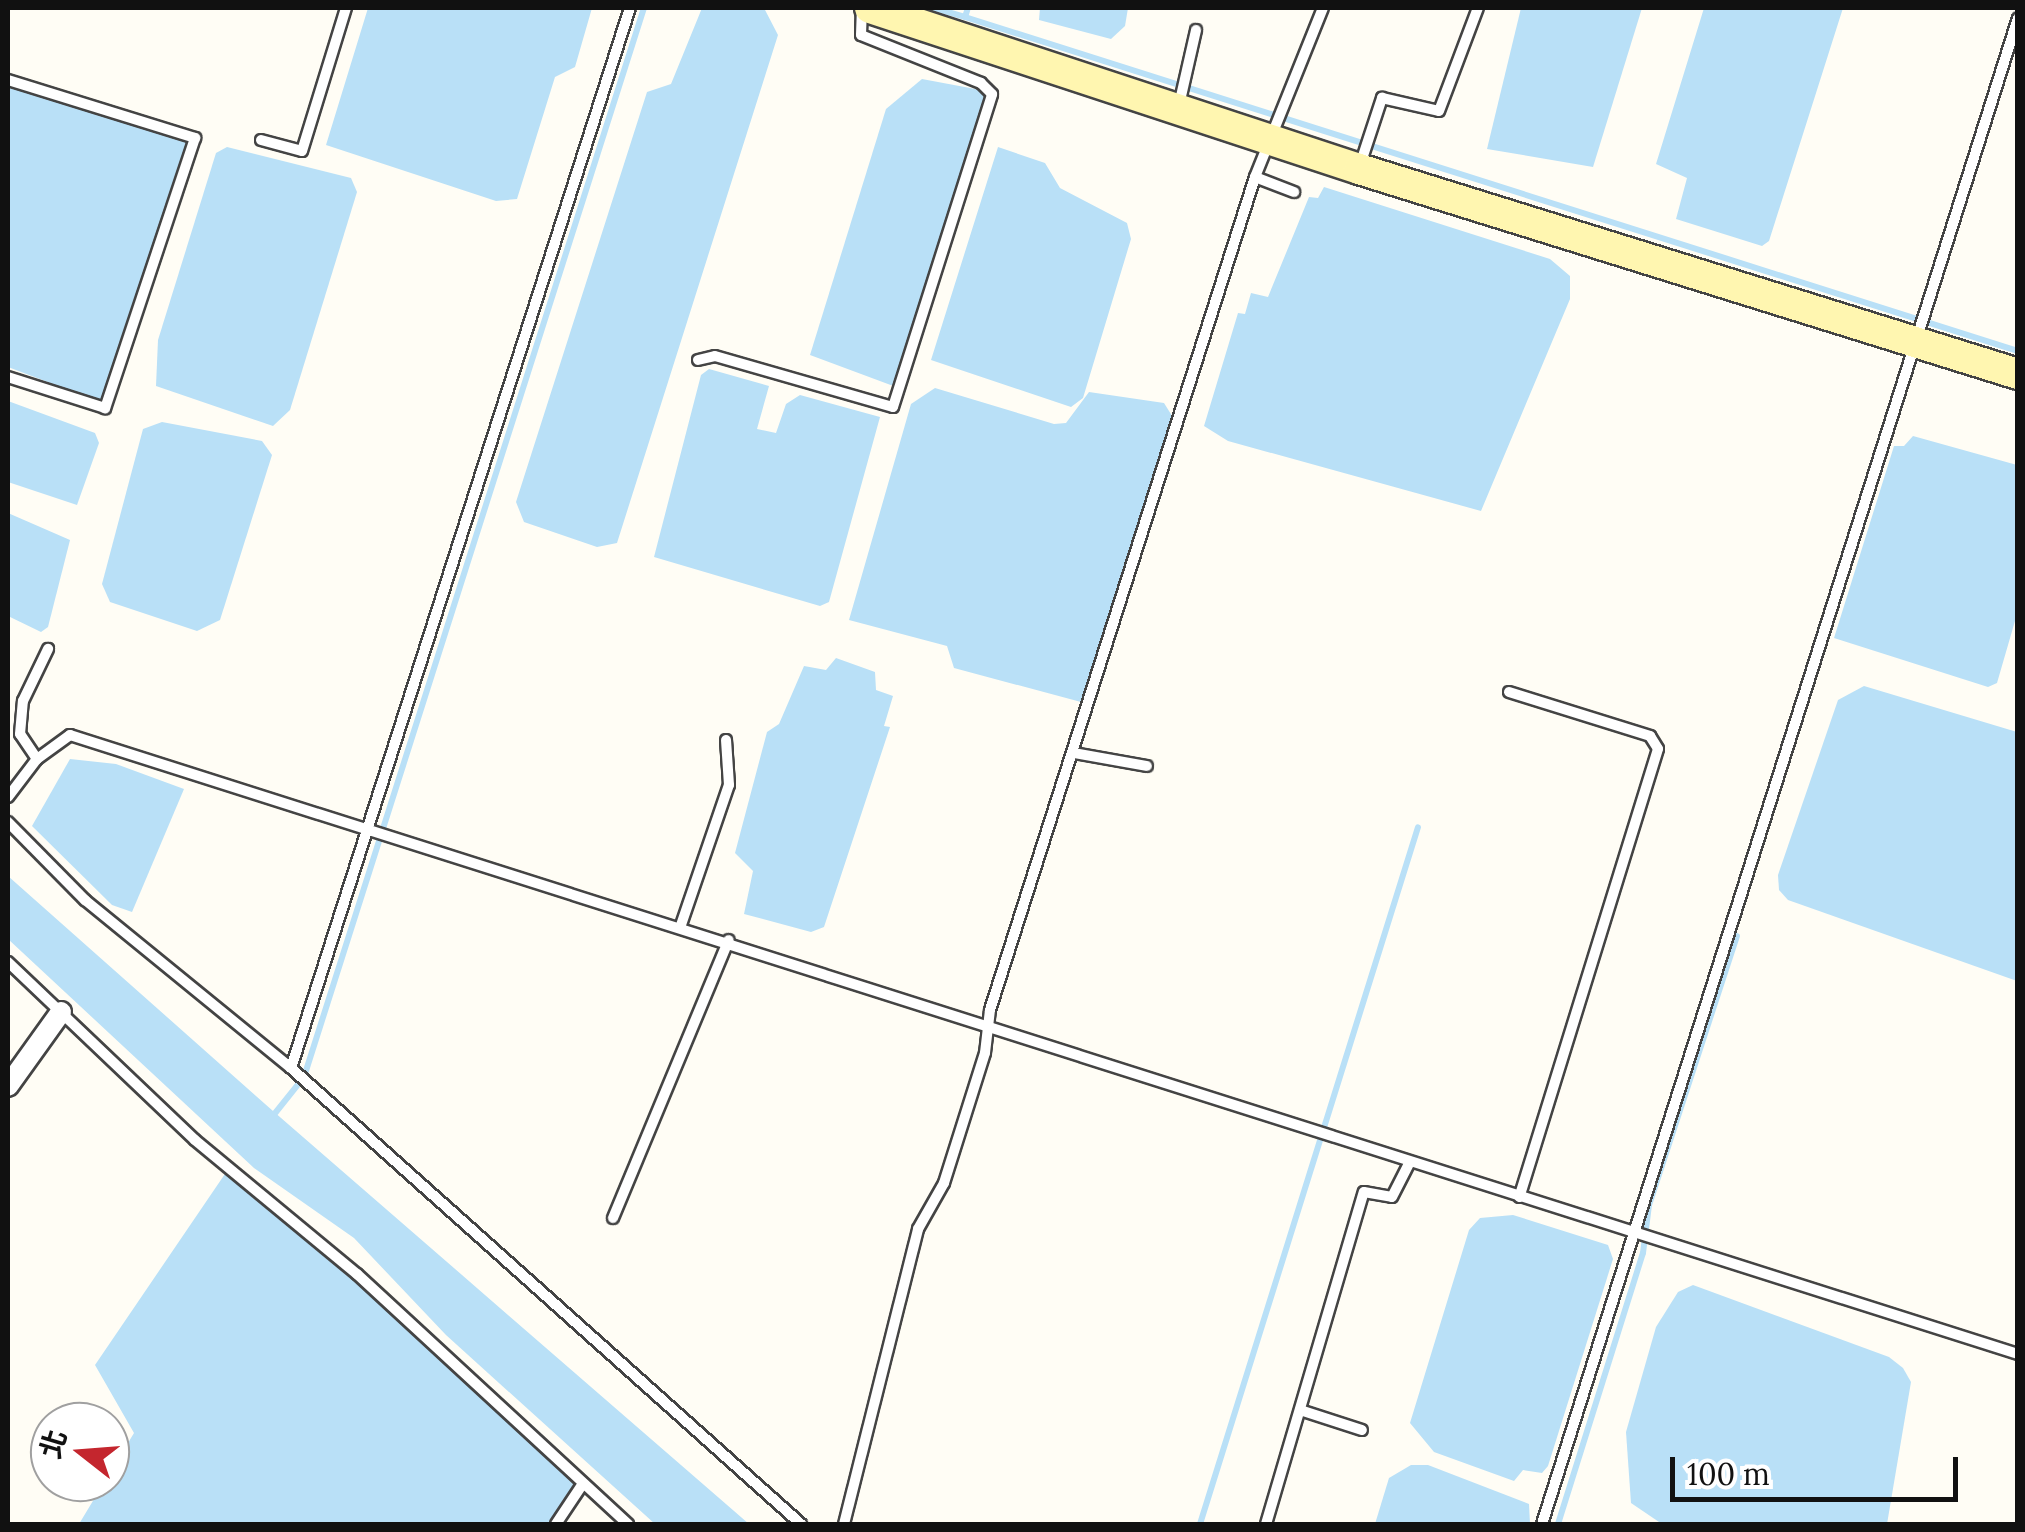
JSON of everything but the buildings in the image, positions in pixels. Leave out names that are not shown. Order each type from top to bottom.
[{"type":"street","points":[[870,8],[1274,136],[1359,169],[2018,374]]},
{"type":"street","points":[[8,1086],[61,1012]]},
{"type":"lane","points":[[261,140],[302,151],[346,8]]},
{"type":"lane","points":[[291,1068],[630,8]]},
{"type":"lane","points":[[698,360],[715,356],[893,406],[992,94],[981,83],[862,35],[862,8]]},
{"type":"lane","points":[[844,1524],[918,1230],[944,1183],[990,1031],[990,1010],[1255,178],[1323,8]]},
{"type":"lane","points":[[1359,169],[1382,98],[1440,110],[1478,8]]},
{"type":"lane","points":[[1542,1524],[1630,1232],[2018,18]]},
{"type":"lane","points":[[1179,106],[1196,30]]},
{"type":"lane","points":[[8,80],[195,138],[105,408],[8,378]]},
{"type":"lane","points":[[1255,178],[1294,192]]},
{"type":"lane","points":[[37,758],[20,734],[23,702],[48,649]]},
{"type":"lane","points":[[1509,692],[1650,736],[1658,749],[1518,1197]]},
{"type":"lane","points":[[8,797],[37,758],[70,735],[729,940],[990,1031],[2018,1354]]},
{"type":"lane","points":[[681,926],[729,785],[726,740]]},
{"type":"lane","points":[[1074,753],[1147,766]]},
{"type":"lane","points":[[8,822],[85,900],[291,1068],[801,1524]]},
{"type":"lane","points":[[613,1218],[729,940]]},
{"type":"lane","points":[[8,962],[195,1140],[357,1274],[628,1524]]},
{"type":"lane","points":[[1266,1524],[1364,1192],[1392,1197],[1409,1163]]},
{"type":"lane","points":[[1300,1410],[1362,1430]]},
{"type":"lane","points":[[556,1524],[582,1485]]},
{"type":"water","points":[[368,8],[592,8],[575,67],[555,77],[517,199],[496,201],[326,145]]},
{"type":"water","points":[[702,8],[764,8],[778,35],[617,543],[597,547],[524,522],[516,502],[647,92],[671,84]]},
{"type":"water","points":[[1040,8],[1128,8],[1125,26],[1111,39],[1039,20]]},
{"type":"water","points":[[1521,8],[1642,8],[1593,167],[1487,149]]},
{"type":"water","points":[[1704,8],[1843,8],[1769,241],[1762,246],[1676,219],[1687,178],[1656,164]]},
{"type":"water","points":[[8,74],[195,135],[105,398],[98,401],[8,367]]},
{"type":"water","points":[[922,79],[986,91],[896,387],[810,355],[886,109]]},
{"type":"water","points":[[227,147],[351,178],[357,192],[290,410],[273,426],[156,386],[158,340],[216,153]]},
{"type":"water","points":[[998,147],[1045,163],[1060,188],[1127,223],[1131,239],[1083,398],[1071,407],[931,360]]},
{"type":"water","points":[[1324,187],[1550,259],[1570,276],[1570,299],[1481,511],[1228,441],[1204,426],[1238,313],[1245,314],[1251,293],[1268,297],[1309,197],[1318,198]]},
{"type":"water","points":[[709,369],[769,386],[757,429],[776,433],[786,404],[800,395],[880,417],[829,602],[820,606],[654,557],[701,375]]},
{"type":"water","points":[[935,388],[1054,424],[1066,423],[1089,392],[1164,403],[1174,419],[1081,702],[954,668],[947,646],[849,620],[911,404]]},
{"type":"water","points":[[8,401],[95,433],[99,443],[77,505],[8,482]]},
{"type":"water","points":[[162,422],[262,441],[272,455],[220,620],[197,631],[110,602],[102,584],[143,429]]},
{"type":"water","points":[[1913,436],[2017,465],[2017,614],[1997,683],[1988,687],[1834,638],[1894,446],[1904,446]]},
{"type":"water","points":[[8,513],[70,540],[48,627],[41,632],[8,616]]},
{"type":"water","points":[[836,658],[875,672],[876,690],[893,696],[884,726],[890,727],[824,927],[811,932],[744,914],[753,871],[735,853],[767,732],[779,724],[804,666],[826,670]]},
{"type":"water","points":[[1864,686],[2017,732],[2017,981],[1788,900],[1779,890],[1778,875],[1838,700]]},
{"type":"water","points":[[70,759],[116,764],[184,789],[132,912],[112,905],[32,826]]},
{"type":"water","points":[[8,876],[749,1524],[655,1524],[446,1335],[354,1238],[254,1168],[8,939]]},
{"type":"water","points":[[229,1168],[590,1488],[563,1524],[79,1524],[92,1502],[130,1502],[130,1440],[134,1433],[130,1426],[130,1402],[116,1402],[95,1365]]},
{"type":"water","points":[[1513,1215],[1608,1245],[1613,1259],[1548,1466],[1542,1473],[1523,1470],[1514,1481],[1434,1452],[1410,1423],[1469,1230],[1480,1218]]},
{"type":"water","points":[[1693,1285],[1889,1357],[1903,1368],[1911,1382],[1887,1524],[1662,1524],[1631,1503],[1626,1432],[1656,1327],[1678,1292]]},
{"type":"water","points":[[1411,1465],[1428,1465],[1529,1504],[1530,1524],[1375,1524],[1389,1478]]},
{"type":"waterway","points":[[272,1117],[304,1077],[644,8]]},
{"type":"waterway","points":[[934,8],[965,17],[968,8]]},
{"type":"waterway","points":[[965,17],[2018,351]]},
{"type":"waterway","points":[[1200,1524],[1418,827]]},
{"type":"waterway","points":[[1558,1524],[1643,1253],[1649,1205],[1737,936]]}]
